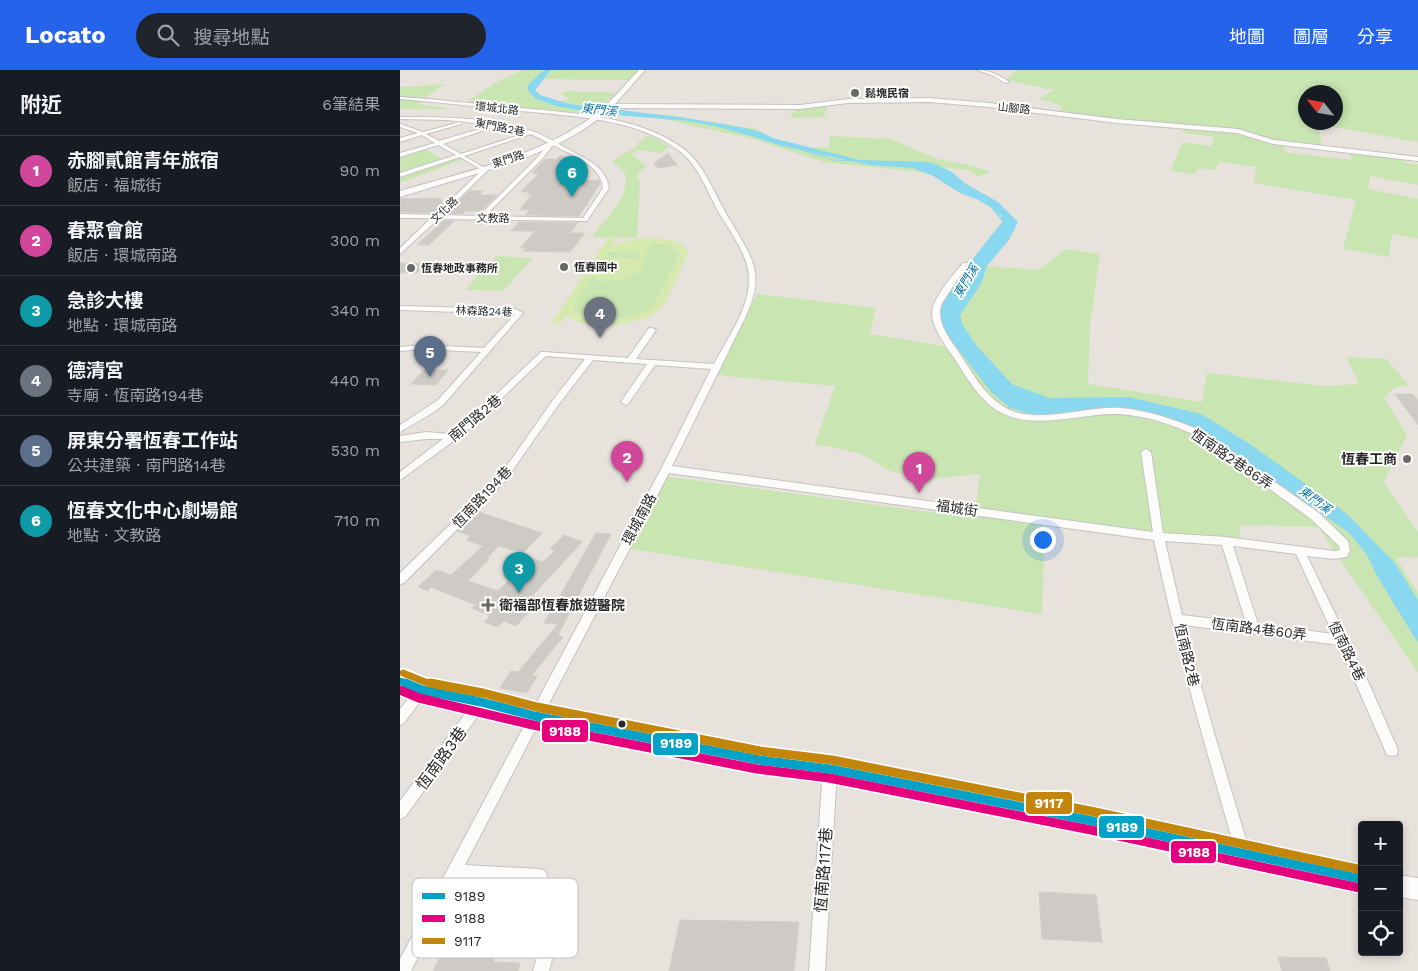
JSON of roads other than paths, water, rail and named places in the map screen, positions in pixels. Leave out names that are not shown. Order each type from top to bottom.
[{"type":"street","name":"東門路","points":[[401,192],[535,151],[585,126],[642,70]]},
{"type":"street","points":[[979,70],[995,74],[1007,82]]},
{"type":"street","name":"環城北路","points":[[400,98],[595,117]]},
{"type":"street","name":"山腳路","points":[[606,106],[805,107],[848,101],[935,101],[1036,110],[1117,121],[1238,131],[1273,142],[1418,159]]},
{"type":"street","name":"環城南路","points":[[451,878],[666,469],[684,429],[745,311],[751,293],[753,274],[745,251],[698,171],[683,152],[667,140],[645,131],[595,117]]},
{"type":"street","name":"東門路2巷","points":[[400,118],[466,121],[498,125],[531,133],[552,142],[597,168],[605,180],[606,188],[585,220]]},
{"type":"street","points":[[400,125],[423,118]]},
{"type":"street","points":[[400,140],[466,121]]},
{"type":"street","points":[[400,125],[423,134],[483,168]]},
{"type":"street","points":[[400,155],[498,125]]},
{"type":"street","points":[[400,174],[531,133]]},
{"type":"street","points":[[480,218],[544,154],[552,142]]},
{"type":"street","name":"文化路","points":[[400,252],[485,170],[483,168]]},
{"type":"street","name":"文教路","points":[[400,216],[585,220]]},
{"type":"street","name":"恆南路2巷86弄","points":[[965,264],[934,309],[943,335],[993,404],[1018,415],[1037,418],[1119,411],[1170,421],[1184,426],[1200,434],[1315,516],[1344,544],[1345,550],[1343,554],[1334,556],[1226,542],[1159,536]]},
{"type":"street","name":"林森路24巷","points":[[400,308],[515,311],[518,313],[487,350]]},
{"type":"street","points":[[631,360],[652,330]]},
{"type":"street","points":[[400,350],[422,346],[487,350]]},
{"type":"street","points":[[400,429],[441,402],[487,350]]},
{"type":"street","name":"南門路2巷","points":[[400,477],[452,438],[501,396],[544,354],[590,358]]},
{"type":"street","points":[[590,358],[716,367]]},
{"type":"street","name":"恆南路194巷","points":[[400,580],[502,479],[556,402],[590,358]]},
{"type":"street","points":[[625,402],[653,362]]},
{"type":"street","points":[[400,439],[424,434],[452,438]]},
{"type":"street","name":"恆南路2巷","points":[[1146,452],[1159,536],[1178,619],[1204,721],[1243,854]]},
{"type":"street","name":"福城街","points":[[666,469],[1159,536]]},
{"type":"street","points":[[1226,542],[1253,628]]},
{"type":"street","name":"恆南路4巷","points":[[1300,552],[1340,640],[1367,692],[1392,750]]},
{"type":"street","name":"恆南路4巷60弄","points":[[1178,619],[1340,640]]},
{"type":"street","points":[[400,681],[422,690],[481,702],[535,716],[759,760],[830,769],[1093,821],[1358,878]]},
{"type":"street","points":[[400,719],[422,690]]},
{"type":"street","name":"恆南路3巷","points":[[400,812],[420,788],[481,702]]},
{"type":"street","name":"恆南路117巷","points":[[817,971],[830,769]]},
{"type":"street","points":[[454,872],[540,876],[540,878]]},
{"type":"street","points":[[1403,887],[1418,889]]},
{"type":"street","name":"環城南路","points":[[402,971],[412,952]]},
{"type":"street","points":[[541,971],[545,958]]},
{"type":"water","points":[[544,70],[551,70],[535,90],[540,95],[569,104],[680,117],[728,125],[758,131],[773,138],[860,160],[927,162],[936,164],[952,172],[966,184],[998,202],[1018,222],[1009,240],[987,266],[981,284],[960,315],[962,324],[976,345],[1012,384],[1049,398],[1129,397],[1201,414],[1250,444],[1346,513],[1395,563],[1418,600],[1418,643],[1377,576],[1367,555],[1349,533],[1202,431],[1139,411],[1034,415],[1010,408],[991,392],[947,335],[938,317],[942,302],[1002,222],[1002,216],[984,202],[960,193],[933,176],[913,168],[869,165],[782,146],[725,128],[688,121],[592,113],[556,106],[536,99],[527,89],[528,85]]},
{"type":"waterway","name":"東門溪","points":[[716,126],[746,134]]},
{"type":"waterway","name":"東門溪","points":[[805,151],[833,160],[857,161]]},
{"type":"waterway","name":"東門溪","points":[[980,200],[992,207],[1004,222]]},
{"type":"place","name":"鬆塊民宿","points":[[855,93]]},
{"type":"place","name":"恆春文化中心劇場館","points":[[572,197]]},
{"type":"place","name":"恆春國中","points":[[564,267]]},
{"type":"place","name":"恆春地政事務所","points":[[411,268]]},
{"type":"place","name":"德清宮","points":[[600,338]]},
{"type":"place","name":"屏東分署恆春工作站","points":[[430,377]]},
{"type":"place","name":"恆春工商","points":[[1407,459]]},
{"type":"place","name":"春聚會館","points":[[627,482]]},
{"type":"place","name":"赤腳貳館青年旅宿","points":[[919,493]]},
{"type":"place","name":"急診大樓","points":[[519,593]]},
{"type":"place","name":"衛福部恆春旅遊醫院","points":[[488,605]]}]
